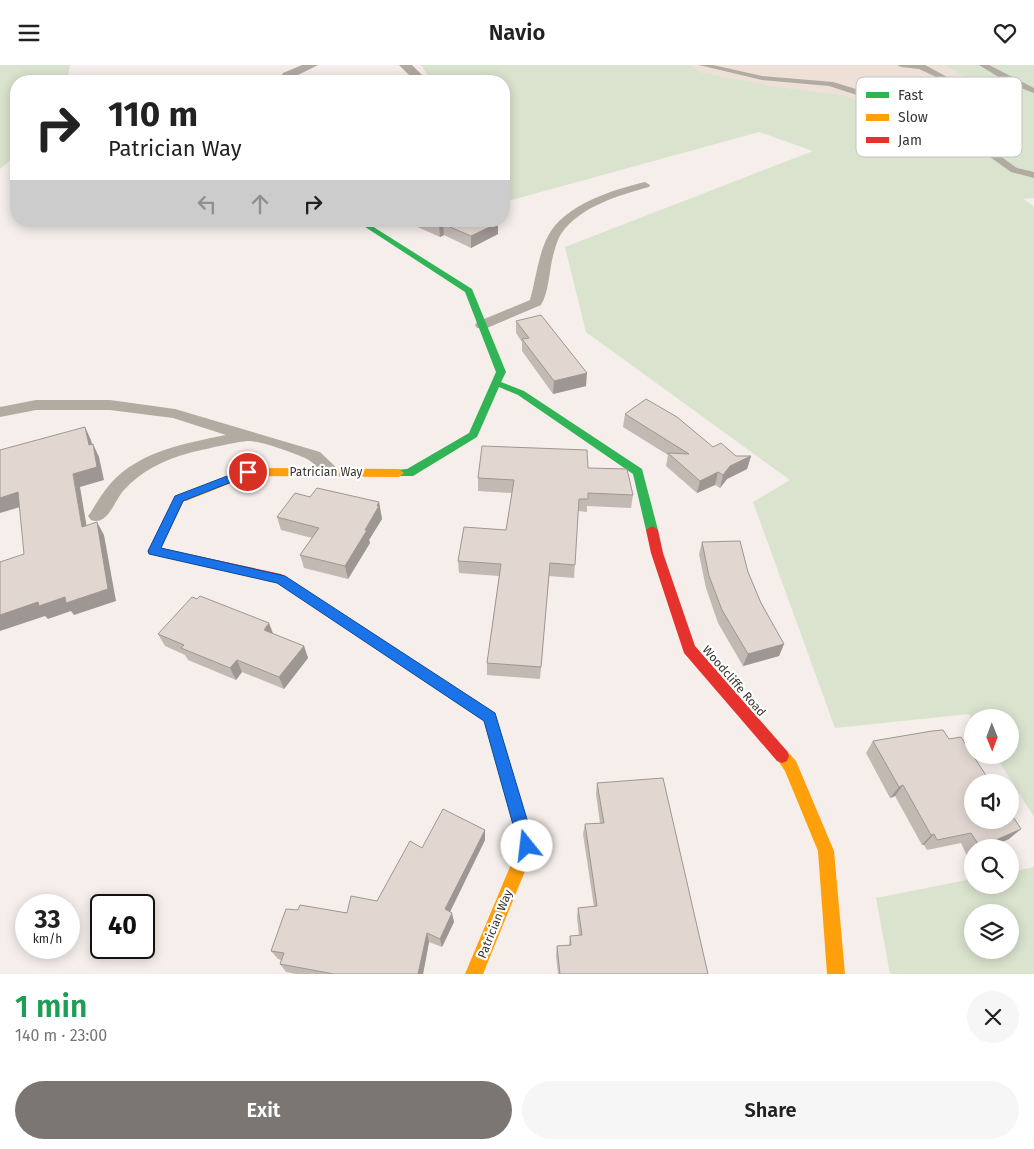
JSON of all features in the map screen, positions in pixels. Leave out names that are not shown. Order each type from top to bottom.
[{"type":"street","points":[[289,75],[312,65]]},
{"type":"street","points":[[405,65],[416,75]]},
{"type":"street","name":"Patrician Way","points":[[368,227],[469,291],[501,372],[473,435],[409,473],[248,472],[179,499],[154,551],[281,579],[490,717],[527,846],[474,974]]},
{"type":"street","name":"Woodcliffe Road","points":[[496,383],[522,393],[638,472],[658,553],[689,649],[790,766],[826,851],[836,974]]},
{"type":"lane","points":[[703,65],[762,78],[830,84],[856,93]]},
{"type":"lane","points":[[901,65],[920,66],[942,77]]},
{"type":"lane","points":[[984,65],[1004,77]]},
{"type":"lane","points":[[1022,86],[1034,91]]},
{"type":"lane","points":[[996,157],[1014,170],[1034,175]]},
{"type":"lane","points":[[482,325],[536,301],[555,235],[569,219],[587,207],[628,189],[645,185]]},
{"type":"lane","points":[[0,412],[36,405],[110,405],[175,414],[314,456],[333,472]]},
{"type":"lane","points":[[97,516],[118,486],[136,470],[155,459],[190,448],[249,436]]},
{"type":"shaded area","points":[[690,65],[944,65],[964,77],[856,77],[856,100],[844,95],[779,87],[700,72]]},
{"type":"green space","points":[[0,65],[70,65],[68,75],[10,75],[10,161],[0,169]]},
{"type":"green space","points":[[421,65],[690,65],[700,72],[779,87],[844,95],[856,100],[856,157],[1022,157],[1022,77],[964,77],[944,65],[1034,65],[1034,198],[1023,199],[1034,206],[1034,817],[1019,793],[1019,774],[1007,774],[1001,764],[1019,764],[1019,709],[964,709],[964,715],[835,728],[753,502],[790,480],[586,332],[565,247],[813,151],[759,132],[510,200],[510,75],[428,75]]},
{"type":"green space","points":[[1034,867],[1034,974],[890,974],[876,898],[964,881],[964,894],[1019,894],[1019,870]]},
{"type":"building","points":[[450,227],[490,227],[471,236]]},
{"type":"building","points":[[541,315],[587,373],[554,381],[522,339],[529,338],[516,321]]},
{"type":"building","points":[[646,399],[677,417],[713,447],[721,443],[736,456],[751,456],[730,466],[723,475],[718,472],[700,481],[668,453],[689,454],[625,414]]},
{"type":"building","points":[[85,427],[89,445],[93,444],[97,467],[73,474],[82,527],[97,522],[108,589],[66,603],[65,597],[39,606],[38,602],[0,615],[0,562],[24,554],[18,492],[0,498],[0,450]]},
{"type":"building","points":[[482,446],[587,450],[588,468],[627,469],[633,495],[588,493],[588,499],[579,499],[575,565],[550,563],[541,667],[487,663],[501,564],[458,561],[464,527],[506,530],[514,480],[478,478]]},
{"type":"building","points":[[317,488],[379,502],[377,506],[379,506],[365,530],[367,530],[345,566],[300,555],[319,528],[277,517],[295,493],[310,497]]},
{"type":"building","points":[[740,541],[748,572],[761,603],[784,644],[748,654],[722,610],[709,576],[702,542]]},
{"type":"building","points":[[200,596],[269,623],[264,630],[304,646],[279,677],[237,660],[230,668],[181,648],[184,645],[158,634],[192,597],[197,599]]},
{"type":"building","points":[[943,730],[949,739],[961,737],[964,742],[964,764],[979,764],[985,774],[964,774],[964,829],[1019,829],[1019,826],[1021,829],[998,839],[975,839],[971,833],[937,840],[934,834],[931,835],[903,785],[899,787],[873,741]]},
{"type":"building","points":[[663,778],[708,974],[560,974],[557,946],[571,945],[570,936],[582,935],[578,908],[597,906],[585,824],[604,823],[597,783]]},
{"type":"building","points":[[443,809],[485,830],[445,909],[452,913],[440,939],[427,933],[418,974],[334,974],[280,964],[284,953],[271,951],[286,909],[298,910],[300,905],[347,913],[351,896],[377,901],[410,841],[422,848]]},
{"type":"traffic: fast","points":[[368,227],[469,291],[501,372],[473,435],[409,473],[399,473]]},
{"type":"traffic: fast","points":[[496,383],[521,393],[638,472],[652,530]]},
{"type":"traffic: fast","points":[[305,595],[490,717],[527,846],[526,849]]},
{"type":"traffic: slow","points":[[182,498],[248,472],[399,473]]},
{"type":"traffic: slow","points":[[782,756],[791,766],[826,851],[836,974]]},
{"type":"traffic: slow","points":[[474,974],[526,849]]},
{"type":"traffic: jam","points":[[182,498],[179,499],[154,551],[281,579],[305,595]]},
{"type":"traffic: jam","points":[[652,530],[657,553],[689,649],[782,756]]},
{"type":"route","points":[[248,472],[179,499],[154,551],[281,579],[490,717],[527,846]]}]
